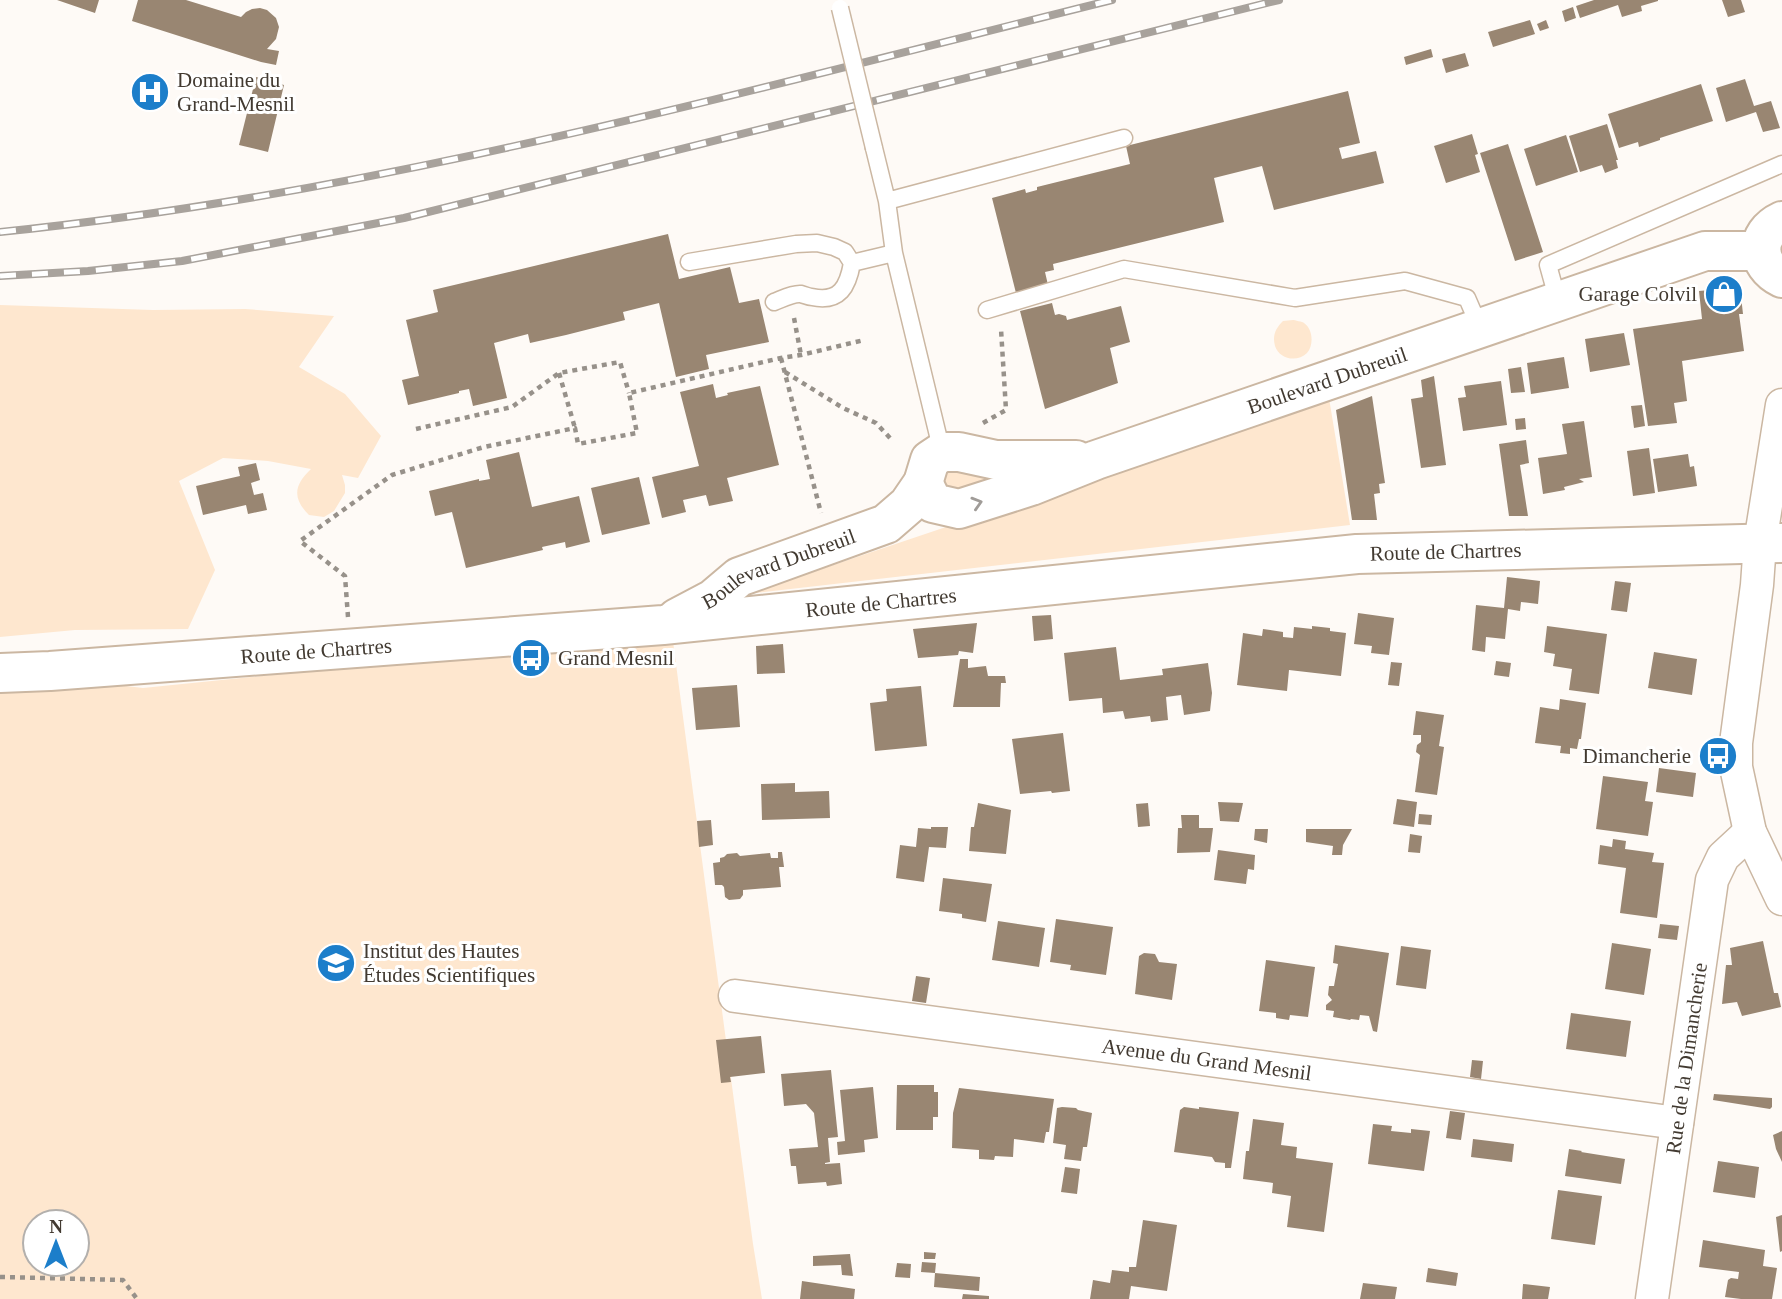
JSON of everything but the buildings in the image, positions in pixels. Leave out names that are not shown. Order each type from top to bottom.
[{"type":"main road","name":"Boulevard Dubreuil","points":[[932,468],[933,503],[959,509],[1705,251],[1775,250]]},
{"type":"main road","name":"Boulevard Dubreuil","points":[[663,625],[713,600],[739,578],[886,524],[908,505],[932,468],[959,452],[996,460],[1096,460]]},
{"type":"main road","name":"Route de Chartres","points":[[0,673],[663,625],[1357,554],[1771,543]]},
{"type":"street","points":[[1782,405],[1771,543],[1757,585],[1736,743],[1736,767],[1750,832],[1782,899]]},
{"type":"street","name":"Rue de la Dimancherie","points":[[1652,1299],[1712,880],[1723,857],[1750,832]]},
{"type":"street","name":"Avenue du Grand Mesnil","points":[[735,996],[1677,1123]]},
{"type":"lane","points":[[837,4],[887,201],[932,468]]},
{"type":"lane","points":[[887,201],[1124,138]]},
{"type":"lane","points":[[1558,301],[1548,265],[1782,164]]},
{"type":"lane","points":[[689,262],[817,243],[845,252],[852,263],[849,279],[842,292],[831,297],[814,298],[799,293],[782,299]]},
{"type":"lane","points":[[852,263],[894,253]]},
{"type":"lane","points":[[993,308],[1124,269],[1295,298],[1405,281],[1466,298],[1480,328]]},
{"type":"path","points":[[782,299],[801,355]]},
{"type":"path","points":[[982,423],[1006,410],[993,308]]},
{"type":"path","points":[[629,393],[864,340]]},
{"type":"path","points":[[781,358],[822,519]]},
{"type":"path","points":[[416,429],[512,407],[559,373],[620,362],[637,433],[578,444],[559,373]]},
{"type":"path","points":[[785,371],[843,408],[876,423],[890,438]]},
{"type":"path","points":[[351,648],[345,576],[300,541],[393,475],[484,447],[575,428]]},
{"type":"path","points":[[0,1278],[123,1280],[137,1299]]},
{"type":"shaded area","points":[[0,305],[153,310],[245,309],[334,316],[299,367],[345,394],[381,436],[358,478],[342,475],[345,493],[334,511],[324,517],[309,515],[298,497],[298,486],[311,469],[268,461],[223,458],[179,481],[215,570],[188,629],[75,630],[0,637]]},
{"type":"shaded area","points":[[1293,320],[1307,326],[1312,337],[1307,353],[1294,359],[1280,354],[1274,338],[1283,321]]},
{"type":"shaded area","points":[[1329,398],[1350,525],[747,594]]},
{"type":"shaded area","points":[[948,468],[999,474],[985,484],[952,490],[946,484],[945,475]]},
{"type":"shaded area","name":"Institut des Hautes Études Scientifiques","points":[[672,634],[762,1299],[0,1299],[0,671],[143,688]]},
{"type":"railway","points":[[0,232],[141,215],[282,193],[421,166],[699,103],[1112,0]]},
{"type":"railway","points":[[0,276],[88,271],[182,261],[404,218],[1279,0]]},
{"type":"place","name":"Domaine du Grand-Mesnil","points":[[150,92]]},
{"type":"place","name":"Garage Colvil","points":[[1724,294]]},
{"type":"place","name":"Grand Mesnil","points":[[531,658]]},
{"type":"place","name":"Dimancherie","points":[[1718,756]]},
{"type":"place","name":"Institut des Hautes Études Scientifiques","points":[[336,963]]}]
